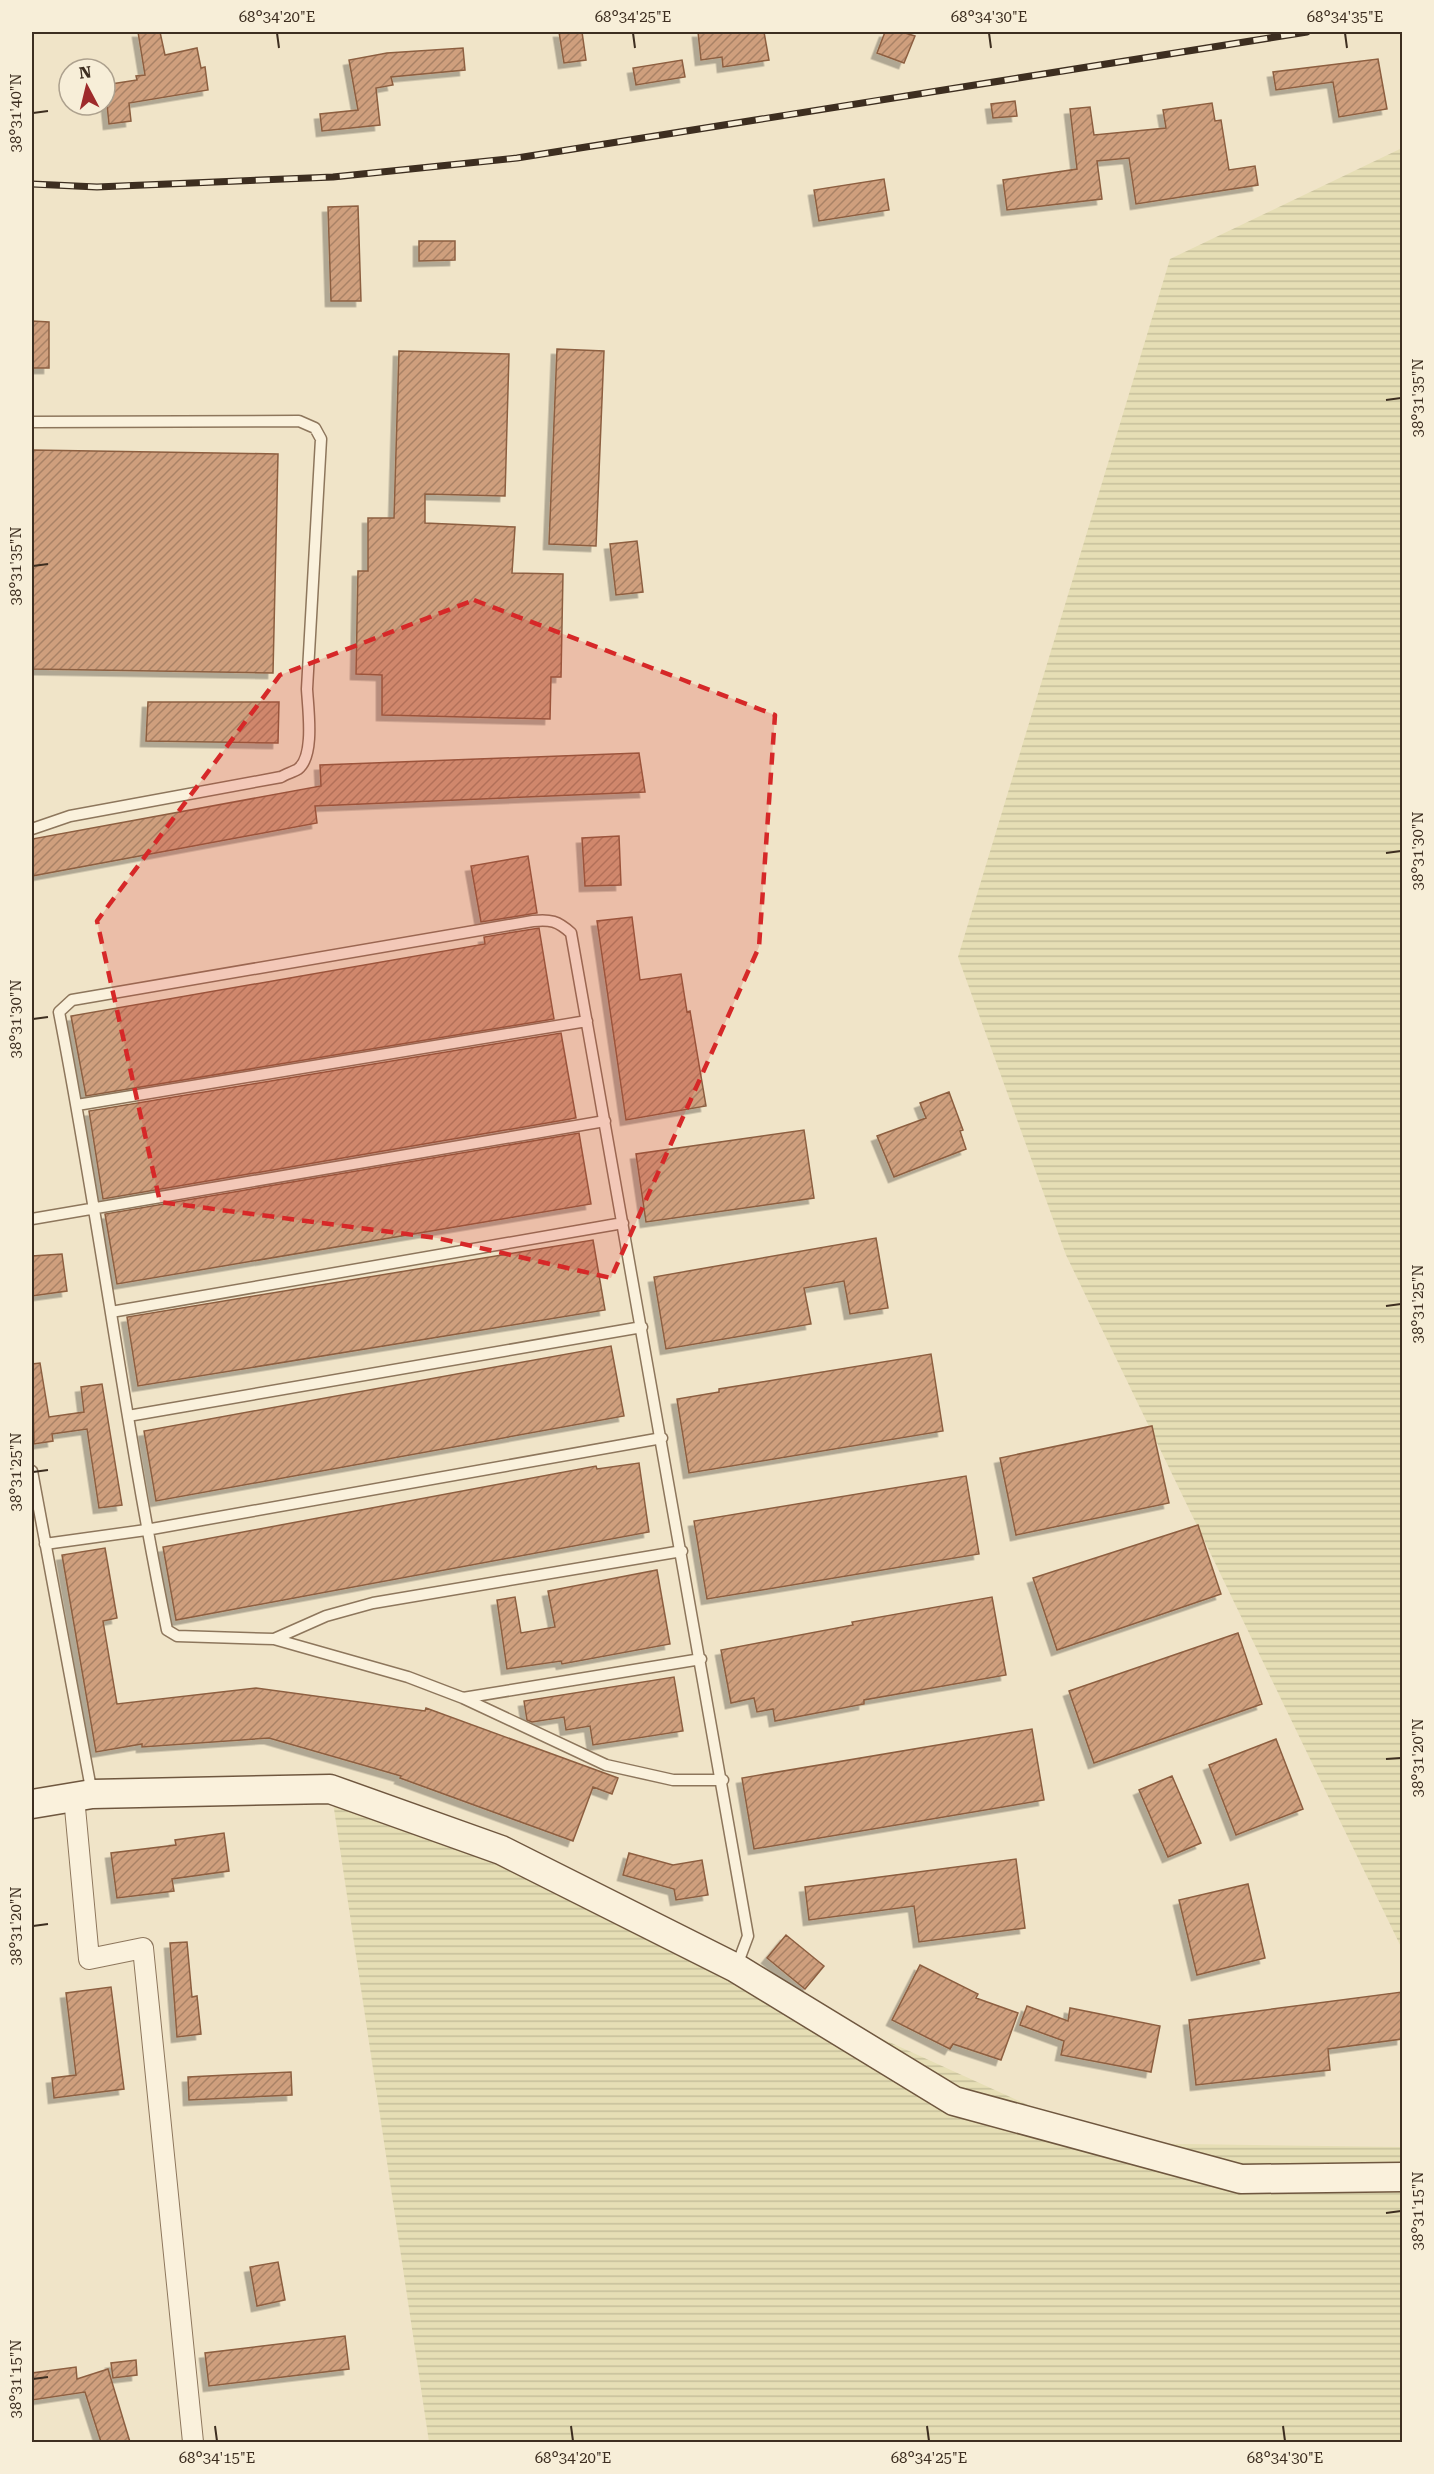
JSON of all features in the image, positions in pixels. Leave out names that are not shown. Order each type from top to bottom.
[{"type":"main road","points":[[32,1804],[83,1796],[330,1789],[501,1850],[736,1968],[954,2101],[1241,2179],[1402,2177]]},
{"type":"street","points":[[83,1796],[89,1959],[143,1948],[193,2442]]},
{"type":"lane","points":[[32,422],[299,422],[315,428],[321,439],[306,689],[309,722],[307,756],[299,768],[281,777],[69,816],[32,829]]},
{"type":"lane","points":[[723,1780],[673,1780],[606,1764],[463,1698],[408,1677],[274,1639],[177,1636],[167,1630],[146,1530],[77,1105],[59,1012],[72,1000],[547,919],[559,922],[571,933],[723,1780],[748,1936],[736,1968]]},
{"type":"lane","points":[[77,1105],[587,1021]]},
{"type":"lane","points":[[32,1219],[605,1121]]},
{"type":"lane","points":[[111,1312],[623,1223]]},
{"type":"lane","points":[[128,1416],[642,1327]]},
{"type":"lane","points":[[45,1544],[146,1530],[662,1438]]},
{"type":"lane","points":[[32,1471],[83,1796]]},
{"type":"lane","points":[[274,1639],[326,1616],[373,1604],[682,1551]]},
{"type":"lane","points":[[463,1698],[701,1659]]},
{"type":"highlighted area","points":[[474,600],[775,715],[759,947],[611,1278],[437,1238],[160,1202],[97,921],[280,675]]},
{"type":"shaded area","points":[[1402,148],[1402,1949],[1066,1255],[958,957],[1170,259]]},
{"type":"shaded area","points":[[331,1789],[1112,2143],[1402,2147],[1402,2442],[429,2442]]},
{"type":"building","points":[[138,32],[160,32],[165,55],[197,48],[201,68],[205,67],[208,90],[129,103],[131,121],[109,124],[108,117],[117,117],[117,83],[137,80],[136,76],[145,75]]},
{"type":"building","points":[[559,32],[582,32],[586,60],[564,63]]},
{"type":"building","points":[[698,32],[764,32],[769,60],[723,67],[722,57],[701,60]]},
{"type":"building","points":[[885,32],[902,32],[915,36],[904,63],[877,53]]},
{"type":"building","points":[[463,48],[465,70],[391,77],[393,85],[376,88],[380,125],[322,131],[320,114],[358,110],[349,60],[387,53]]},
{"type":"building","points":[[1378,59],[1387,109],[1339,117],[1333,82],[1276,90],[1273,72]]},
{"type":"building","points":[[682,60],[685,77],[636,85],[633,68]]},
{"type":"building","points":[[1015,101],[1017,116],[993,118],[991,104]]},
{"type":"building","points":[[1212,103],[1215,121],[1221,120],[1229,170],[1255,166],[1258,185],[1136,204],[1129,158],[1097,161],[1102,199],[1007,210],[1003,180],[1077,169],[1070,109],[1090,107],[1094,135],[1166,128],[1163,110]]},
{"type":"building","points":[[884,179],[889,210],[819,221],[814,190]]},
{"type":"building","points":[[358,206],[361,301],[331,301],[328,207]]},
{"type":"building","points":[[419,241],[455,241],[455,260],[419,261]]},
{"type":"building","points":[[32,321],[49,322],[49,368],[32,368]]},
{"type":"building","points":[[557,349],[604,351],[596,546],[549,544]]},
{"type":"building","points":[[399,351],[509,354],[505,496],[425,494],[425,523],[515,527],[512,573],[563,574],[561,677],[551,677],[550,719],[382,715],[382,675],[356,674],[358,571],[368,571],[368,518],[394,518]]},
{"type":"building","points":[[32,450],[278,454],[273,673],[32,669]]},
{"type":"building","points":[[637,541],[643,592],[616,595],[610,544]]},
{"type":"building","points":[[148,702],[279,702],[278,743],[146,741]]},
{"type":"building","points":[[639,753],[645,792],[315,806],[317,823],[32,876],[32,839],[321,786],[320,765]]},
{"type":"building","points":[[619,836],[621,885],[585,886],[582,838]]},
{"type":"building","points":[[528,856],[537,913],[481,922],[471,866]]},
{"type":"building","points":[[632,917],[640,980],[681,974],[687,1012],[690,1011],[706,1106],[626,1120],[597,921]]},
{"type":"building","points":[[539,928],[554,1019],[86,1096],[71,1016],[485,944],[484,937]]},
{"type":"building","points":[[561,1033],[576,1118],[103,1199],[89,1111]]},
{"type":"building","points":[[949,1092],[963,1130],[960,1131],[966,1149],[894,1177],[877,1136],[926,1118],[920,1103]]},
{"type":"building","points":[[804,1130],[814,1198],[646,1222],[636,1154]]},
{"type":"building","points":[[579,1133],[591,1204],[117,1284],[105,1214]]},
{"type":"building","points":[[876,1238],[888,1308],[850,1314],[844,1281],[804,1288],[811,1324],[666,1349],[654,1277]]},
{"type":"building","points":[[593,1240],[605,1310],[138,1386],[127,1317]]},
{"type":"building","points":[[62,1254],[67,1291],[32,1296],[32,1256]]},
{"type":"building","points":[[611,1346],[624,1416],[156,1501],[144,1431]]},
{"type":"building","points":[[931,1354],[943,1431],[689,1473],[677,1399],[719,1392],[719,1389]]},
{"type":"building","points":[[40,1363],[49,1417],[84,1412],[81,1387],[102,1384],[122,1505],[99,1508],[87,1429],[52,1434],[53,1441],[34,1444],[32,1364]]},
{"type":"building","points":[[1152,1426],[1169,1503],[1016,1535],[1000,1458]]},
{"type":"building","points":[[639,1463],[649,1532],[176,1620],[163,1547],[596,1466],[597,1469]]},
{"type":"building","points":[[966,1476],[979,1554],[707,1599],[694,1521]]},
{"type":"building","points":[[1198,1525],[1221,1594],[1057,1650],[1033,1578]]},
{"type":"building","points":[[105,1548],[117,1618],[103,1621],[117,1704],[256,1688],[425,1711],[426,1708],[618,1778],[612,1794],[593,1787],[573,1841],[400,1778],[401,1776],[269,1738],[142,1747],[142,1744],[96,1752],[62,1555]]},
{"type":"building","points":[[657,1570],[670,1644],[562,1664],[561,1661],[507,1669],[497,1600],[515,1597],[521,1633],[555,1627],[548,1591]]},
{"type":"building","points":[[992,1597],[1006,1675],[864,1700],[864,1704],[775,1721],[773,1709],[757,1712],[754,1698],[731,1703],[721,1650],[853,1625],[852,1622]]},
{"type":"building","points":[[1238,1633],[1262,1704],[1094,1763],[1069,1691]]},
{"type":"building","points":[[674,1677],[683,1731],[593,1745],[590,1726],[566,1730],[564,1717],[532,1722],[527,1720],[524,1701]]},
{"type":"building","points":[[1032,1729],[1044,1800],[754,1849],[742,1778]]},
{"type":"building","points":[[1276,1739],[1303,1809],[1236,1835],[1209,1765]]},
{"type":"building","points":[[1172,1776],[1201,1843],[1168,1857],[1139,1790]]},
{"type":"building","points":[[224,1833],[229,1871],[172,1879],[174,1891],[117,1898],[111,1853],[176,1845],[175,1840]]},
{"type":"building","points":[[629,1853],[673,1865],[702,1860],[708,1895],[676,1900],[674,1889],[623,1875]]},
{"type":"building","points":[[1016,1859],[1025,1928],[919,1942],[914,1906],[809,1920],[805,1887]]},
{"type":"building","points":[[1248,1884],[1265,1958],[1197,1975],[1179,1900]]},
{"type":"building","points":[[786,1935],[824,1966],[805,1989],[767,1958]]},
{"type":"building","points":[[187,1942],[192,1997],[197,1996],[201,2034],[177,2037],[170,1943]]},
{"type":"building","points":[[920,1965],[978,1994],[976,1998],[1018,2013],[1001,2060],[953,2044],[950,2049],[892,2020]]},
{"type":"building","points":[[111,1987],[124,2089],[54,2098],[52,2078],[76,2075],[66,1993]]},
{"type":"building","points":[[1402,1992],[1402,2039],[1328,2049],[1330,2070],[1196,2085],[1189,2020]]},
{"type":"building","points":[[1027,2006],[1068,2021],[1070,2008],[1160,2026],[1151,2072],[1061,2055],[1064,2041],[1020,2025]]},
{"type":"building","points":[[291,2072],[292,2095],[189,2100],[188,2077]]},
{"type":"building","points":[[278,2262],[285,2300],[257,2306],[250,2267]]},
{"type":"building","points":[[345,2336],[349,2369],[209,2386],[205,2353]]},
{"type":"building","points":[[136,2360],[137,2375],[113,2378],[111,2363]]},
{"type":"building","points":[[76,2367],[77,2379],[108,2369],[130,2442],[101,2442],[85,2392],[32,2400],[32,2373]]},
{"type":"railway","points":[[32,184],[97,187],[333,177],[517,158],[1307,32]]}]
